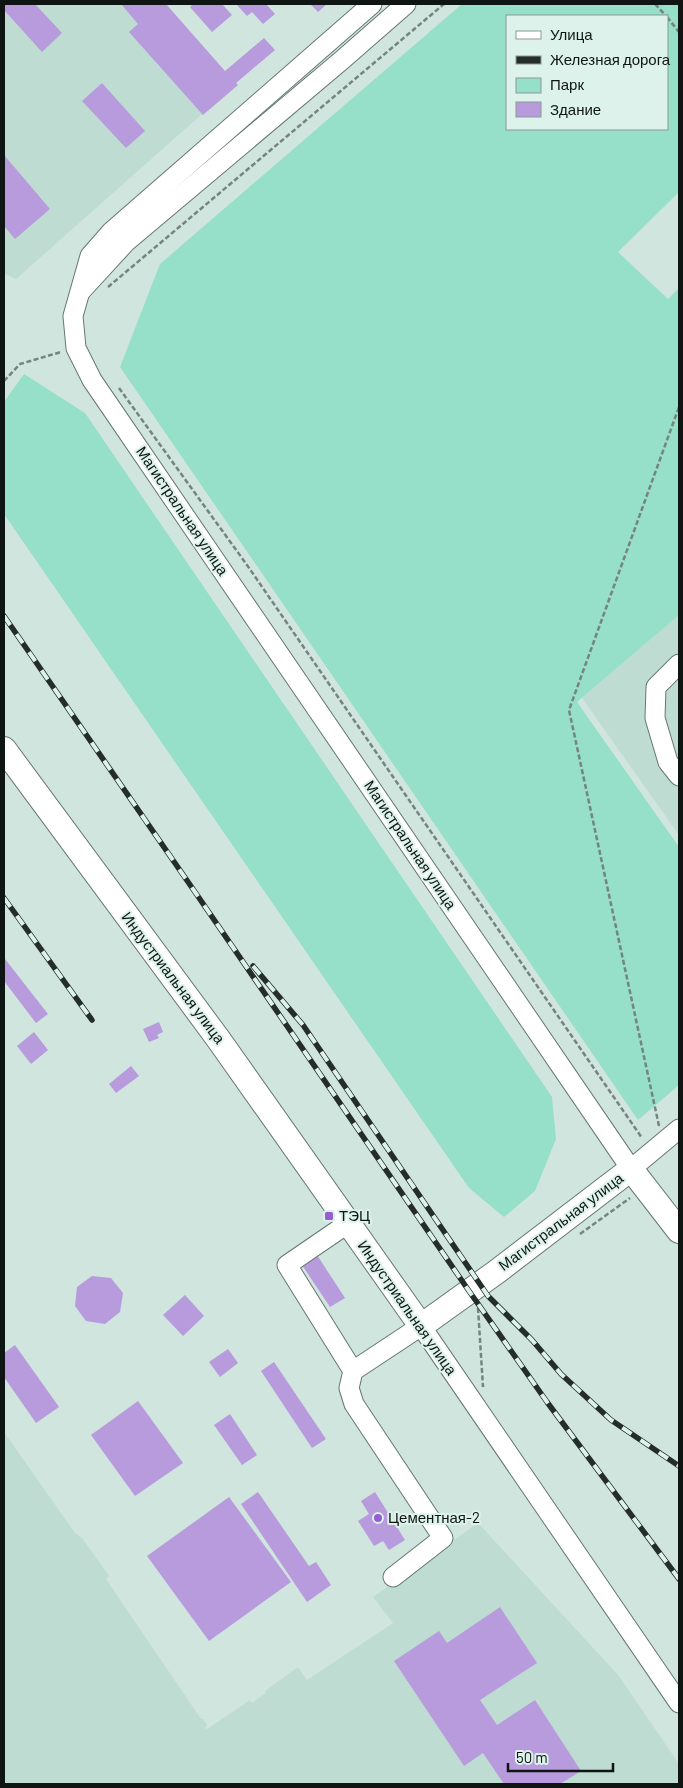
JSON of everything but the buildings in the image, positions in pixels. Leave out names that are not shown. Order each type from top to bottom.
[{"type":"main road","name":"Индустриальная улица","points":[[4,749],[219,1040],[347,1224],[421,1326]]},
{"type":"main road","points":[[641,1171],[679,1231]]},
{"type":"main road","name":"Магистральная улица","points":[[421,1326],[641,1171]]},
{"type":"street","name":"Магистральная улица","points":[[372,4],[111,232],[90,256],[73,316],[76,348],[92,380],[641,1171]]},
{"type":"street","points":[[79,294],[126,242],[406,4]]},
{"type":"street","points":[[679,664],[656,687],[655,718],[668,762],[679,776]]},
{"type":"street","points":[[641,1171],[679,1128]]},
{"type":"street","points":[[347,1224],[287,1265],[352,1370],[349,1388],[354,1404],[443,1538],[393,1577]]},
{"type":"street","points":[[352,1370],[421,1326]]},
{"type":"street","name":"Индустриальная улица","points":[[421,1326],[679,1703]]},
{"type":"path","points":[[104,291],[444,4]]},
{"type":"path","points":[[655,4],[664,15]]},
{"type":"path","points":[[668,19],[679,32]]},
{"type":"path","points":[[4,381],[20,364],[76,348]]},
{"type":"path","points":[[116,384],[247,565],[644,1140],[641,1171],[574,1237]]},
{"type":"path","points":[[659,1128],[569,710],[679,407]]},
{"type":"path","points":[[478,1303],[484,1388]]},
{"type":"shaded area","points":[[4,4],[138,4],[211,106],[16,279],[4,273]]},
{"type":"shaded area","points":[[679,615],[679,835],[582,698]]},
{"type":"shaded area","points":[[4,1432],[75,1533],[82,1538],[109,1576],[106,1579],[201,1719],[207,1725],[205,1728],[207,1729],[250,1700],[252,1703],[298,1667],[307,1680],[393,1623],[373,1597],[478,1523],[619,1676],[679,1764],[679,1784],[4,1784]]},
{"type":"green space","points":[[462,4],[679,4],[679,192],[618,252],[668,299],[679,288],[679,615],[577,702],[679,847],[679,1085],[638,1120],[120,367],[160,264]]},
{"type":"green space","points":[[24,374],[85,413],[552,1097],[556,1139],[535,1191],[504,1217],[469,1188],[4,514],[4,402]]},
{"type":"railway","points":[[4,616],[469,1291],[547,1402],[679,1579]]},
{"type":"railway","points":[[4,898],[92,1020]]},
{"type":"railway","points":[[253,966],[303,1025],[488,1296],[532,1340],[561,1374],[611,1420],[679,1466]]},
{"type":"place","name":"ТЭЦ","points":[[329,1216]]},
{"type":"place","name":"Цементная-2","points":[[378,1518]]}]
